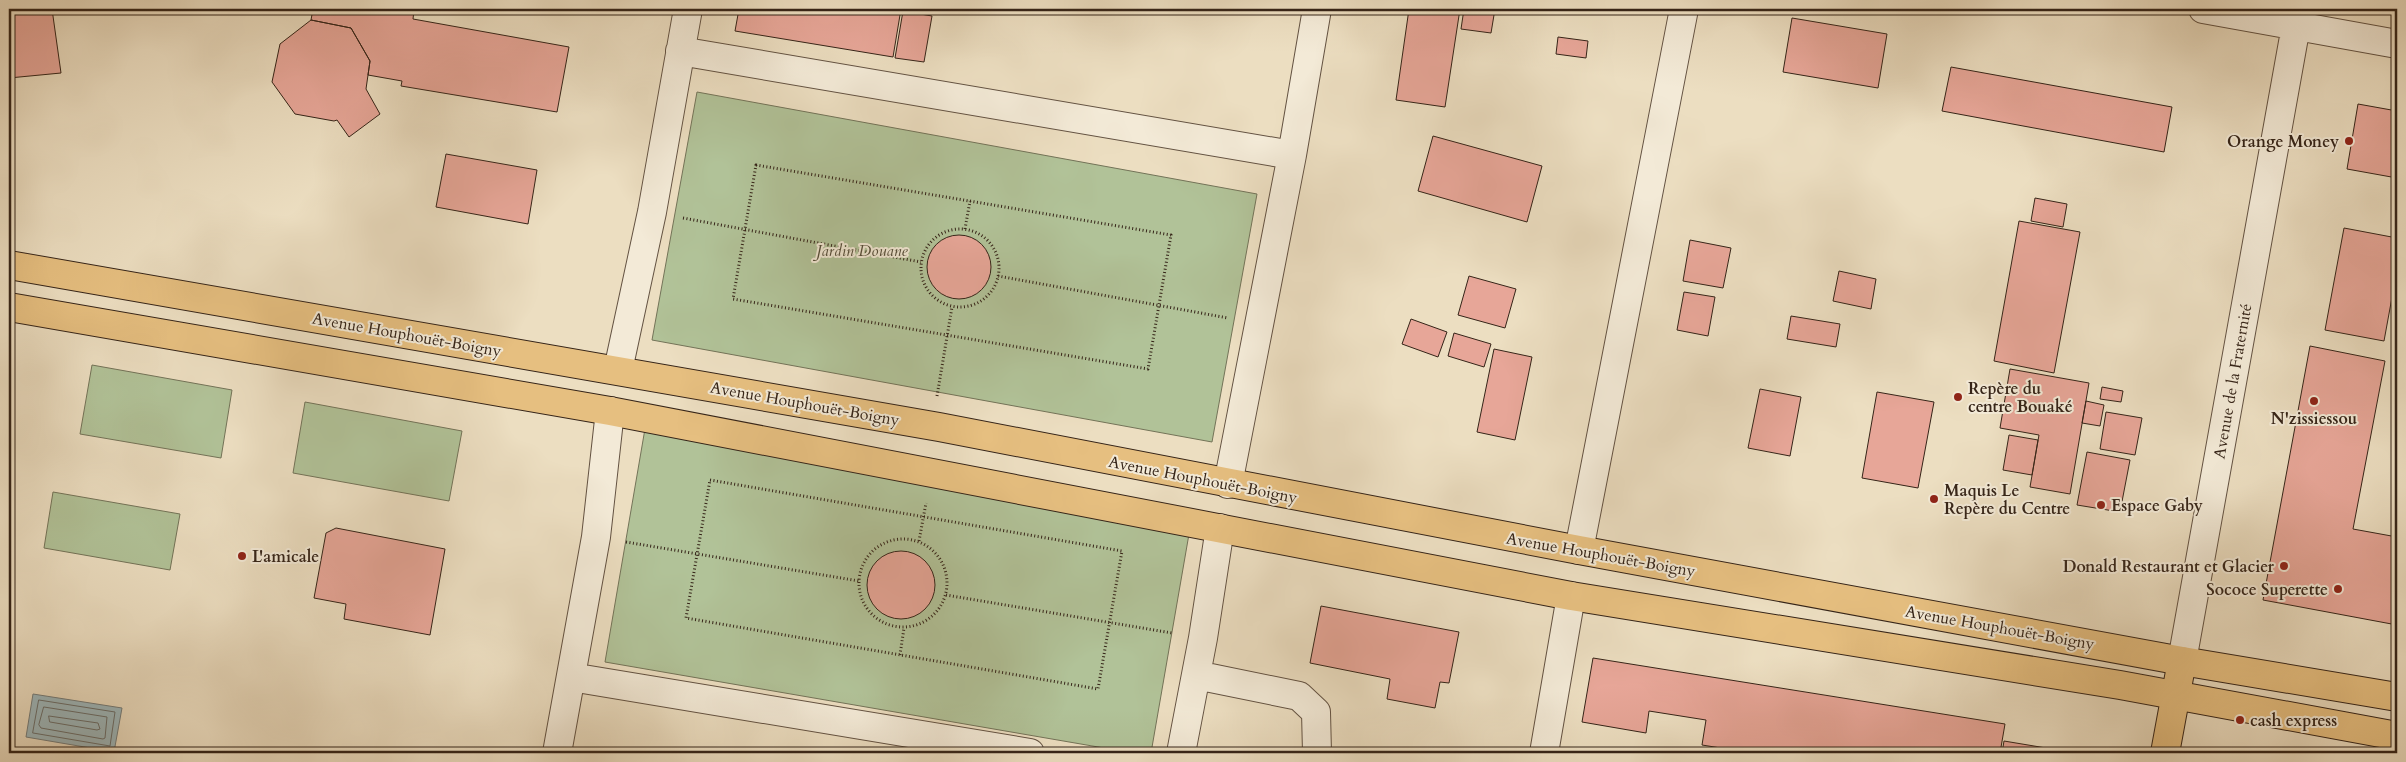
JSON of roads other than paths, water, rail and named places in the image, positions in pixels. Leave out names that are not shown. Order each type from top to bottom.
[{"type":"main road","name":"Avenue Houphouët-Boigny","points":[[9,265],[931,426],[1579,550],[2182,661],[2397,697]]},
{"type":"main road","points":[[9,307],[610,411],[1571,596],[2176,696],[2397,736]]},
{"type":"main road","name":"Avenue de la Fraternité","points":[[2165,753],[2182,661]]},
{"type":"street","points":[[618,370],[652,212],[688,9]]},
{"type":"street","points":[[1228,484],[1292,155],[1317,9]]},
{"type":"street","points":[[1579,550],[1684,9]]},
{"type":"street","points":[[2203,9],[2298,17],[2397,44]]},
{"type":"street","name":"Avenue de la Fraternité","points":[[2182,661],[2298,17]]},
{"type":"street","points":[[680,51],[1292,155]]},
{"type":"street","points":[[557,753],[596,537],[610,411]]},
{"type":"street","points":[[1181,753],[1203,638],[1220,528]]},
{"type":"street","points":[[1544,753],[1571,596]]},
{"type":"street","points":[[1196,675],[1299,696],[1316,712],[1317,753]]},
{"type":"street","points":[[571,677],[1030,753]]},
{"type":"water","points":[[33,694],[122,708],[114,752],[26,737]]},
{"type":"place","name":"Orange Money","points":[[2349,141]]},
{"type":"place","name":"Repère du centre Bouaké","points":[[1958,397]]},
{"type":"place","name":"N'zissiessou","points":[[2314,401]]},
{"type":"place","name":"Maquis Le Repère du Centre","points":[[1934,499]]},
{"type":"place","name":"Espace Gaby","points":[[2101,505]]},
{"type":"place","name":"L'amicale","points":[[242,556]]},
{"type":"place","name":"Donald Restaurant et Glacier","points":[[2284,566]]},
{"type":"place","name":"Sococe Superette","points":[[2338,589]]},
{"type":"place","name":"cash express","points":[[2240,720]]},
{"type":"park label","name":"Jardin Douane","points":[[862,250]]}]
